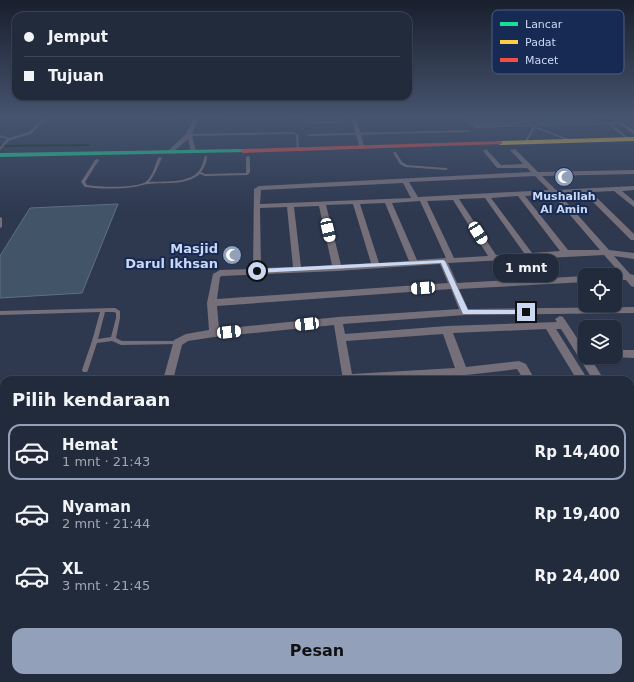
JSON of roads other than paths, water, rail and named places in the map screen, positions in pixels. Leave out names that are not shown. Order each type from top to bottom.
[{"type":"highway","points":[[1,149],[170,152],[298,150],[395,153],[526,149]]},
{"type":"highway","points":[[0,162],[248,157],[331,152],[356,149]]},
{"type":"street","points":[[170,152],[174,149]]},
{"type":"street","points":[[513,150],[554,192],[606,252],[631,277],[634,284]]},
{"type":"street","points":[[486,151],[499,167],[528,166]]},
{"type":"street","points":[[257,271],[256,190],[259,188],[535,174],[634,172]]},
{"type":"street","points":[[405,181],[419,199],[447,260],[453,286],[466,312]]},
{"type":"street","points":[[615,188],[634,205]]},
{"type":"street","points":[[256,206],[455,198],[486,195],[634,188]]},
{"type":"street","points":[[585,190],[634,238]]},
{"type":"street","points":[[520,194],[566,253]]},
{"type":"street","points":[[486,195],[530,256]]},
{"type":"street","points":[[455,198],[493,257]]},
{"type":"street","points":[[355,201],[376,265]]},
{"type":"street","points":[[388,201],[414,263]]},
{"type":"street","points":[[322,204],[337,268]]},
{"type":"street","points":[[290,205],[297,269]]},
{"type":"street","points":[[214,333],[212,303],[217,274],[337,268],[566,253],[606,252],[634,256]]},
{"type":"street","points":[[212,303],[453,286],[578,279]]},
{"type":"street","points":[[169,376],[178,343],[186,338],[214,333],[338,321],[466,312],[634,310]]},
{"type":"street","points":[[556,312],[578,347]]},
{"type":"street","points":[[338,321],[348,376]]},
{"type":"street","points":[[342,338],[447,330],[563,325]]},
{"type":"street","points":[[549,326],[580,376]]},
{"type":"street","points":[[447,330],[462,372]]},
{"type":"street","points":[[622,354],[634,354]]},
{"type":"street","points":[[589,364],[596,376]]},
{"type":"street","points":[[421,376],[519,365],[528,376]]},
{"type":"lane","points":[[395,153],[401,163],[406,166],[446,169]]},
{"type":"lane","points":[[97,160],[82,182],[86,186],[134,186],[146,183],[181,181],[200,173],[206,157]]},
{"type":"lane","points":[[200,173],[205,175],[247,174],[248,157]]},
{"type":"lane","points":[[146,183],[160,158]]},
{"type":"lane","points":[[0,218],[0,227]]},
{"type":"lane","points":[[85,370],[95,341],[103,310]]},
{"type":"lane","points":[[0,313],[115,310],[118,312],[118,315],[113,339]]},
{"type":"lane","points":[[95,341],[113,339],[121,342],[178,343]]},
{"type":"place","name":"Mushallah Al Amin","points":[[564,177]]},
{"type":"place","name":"Masjid Darul Ikhsan","points":[[232,255]]}]
